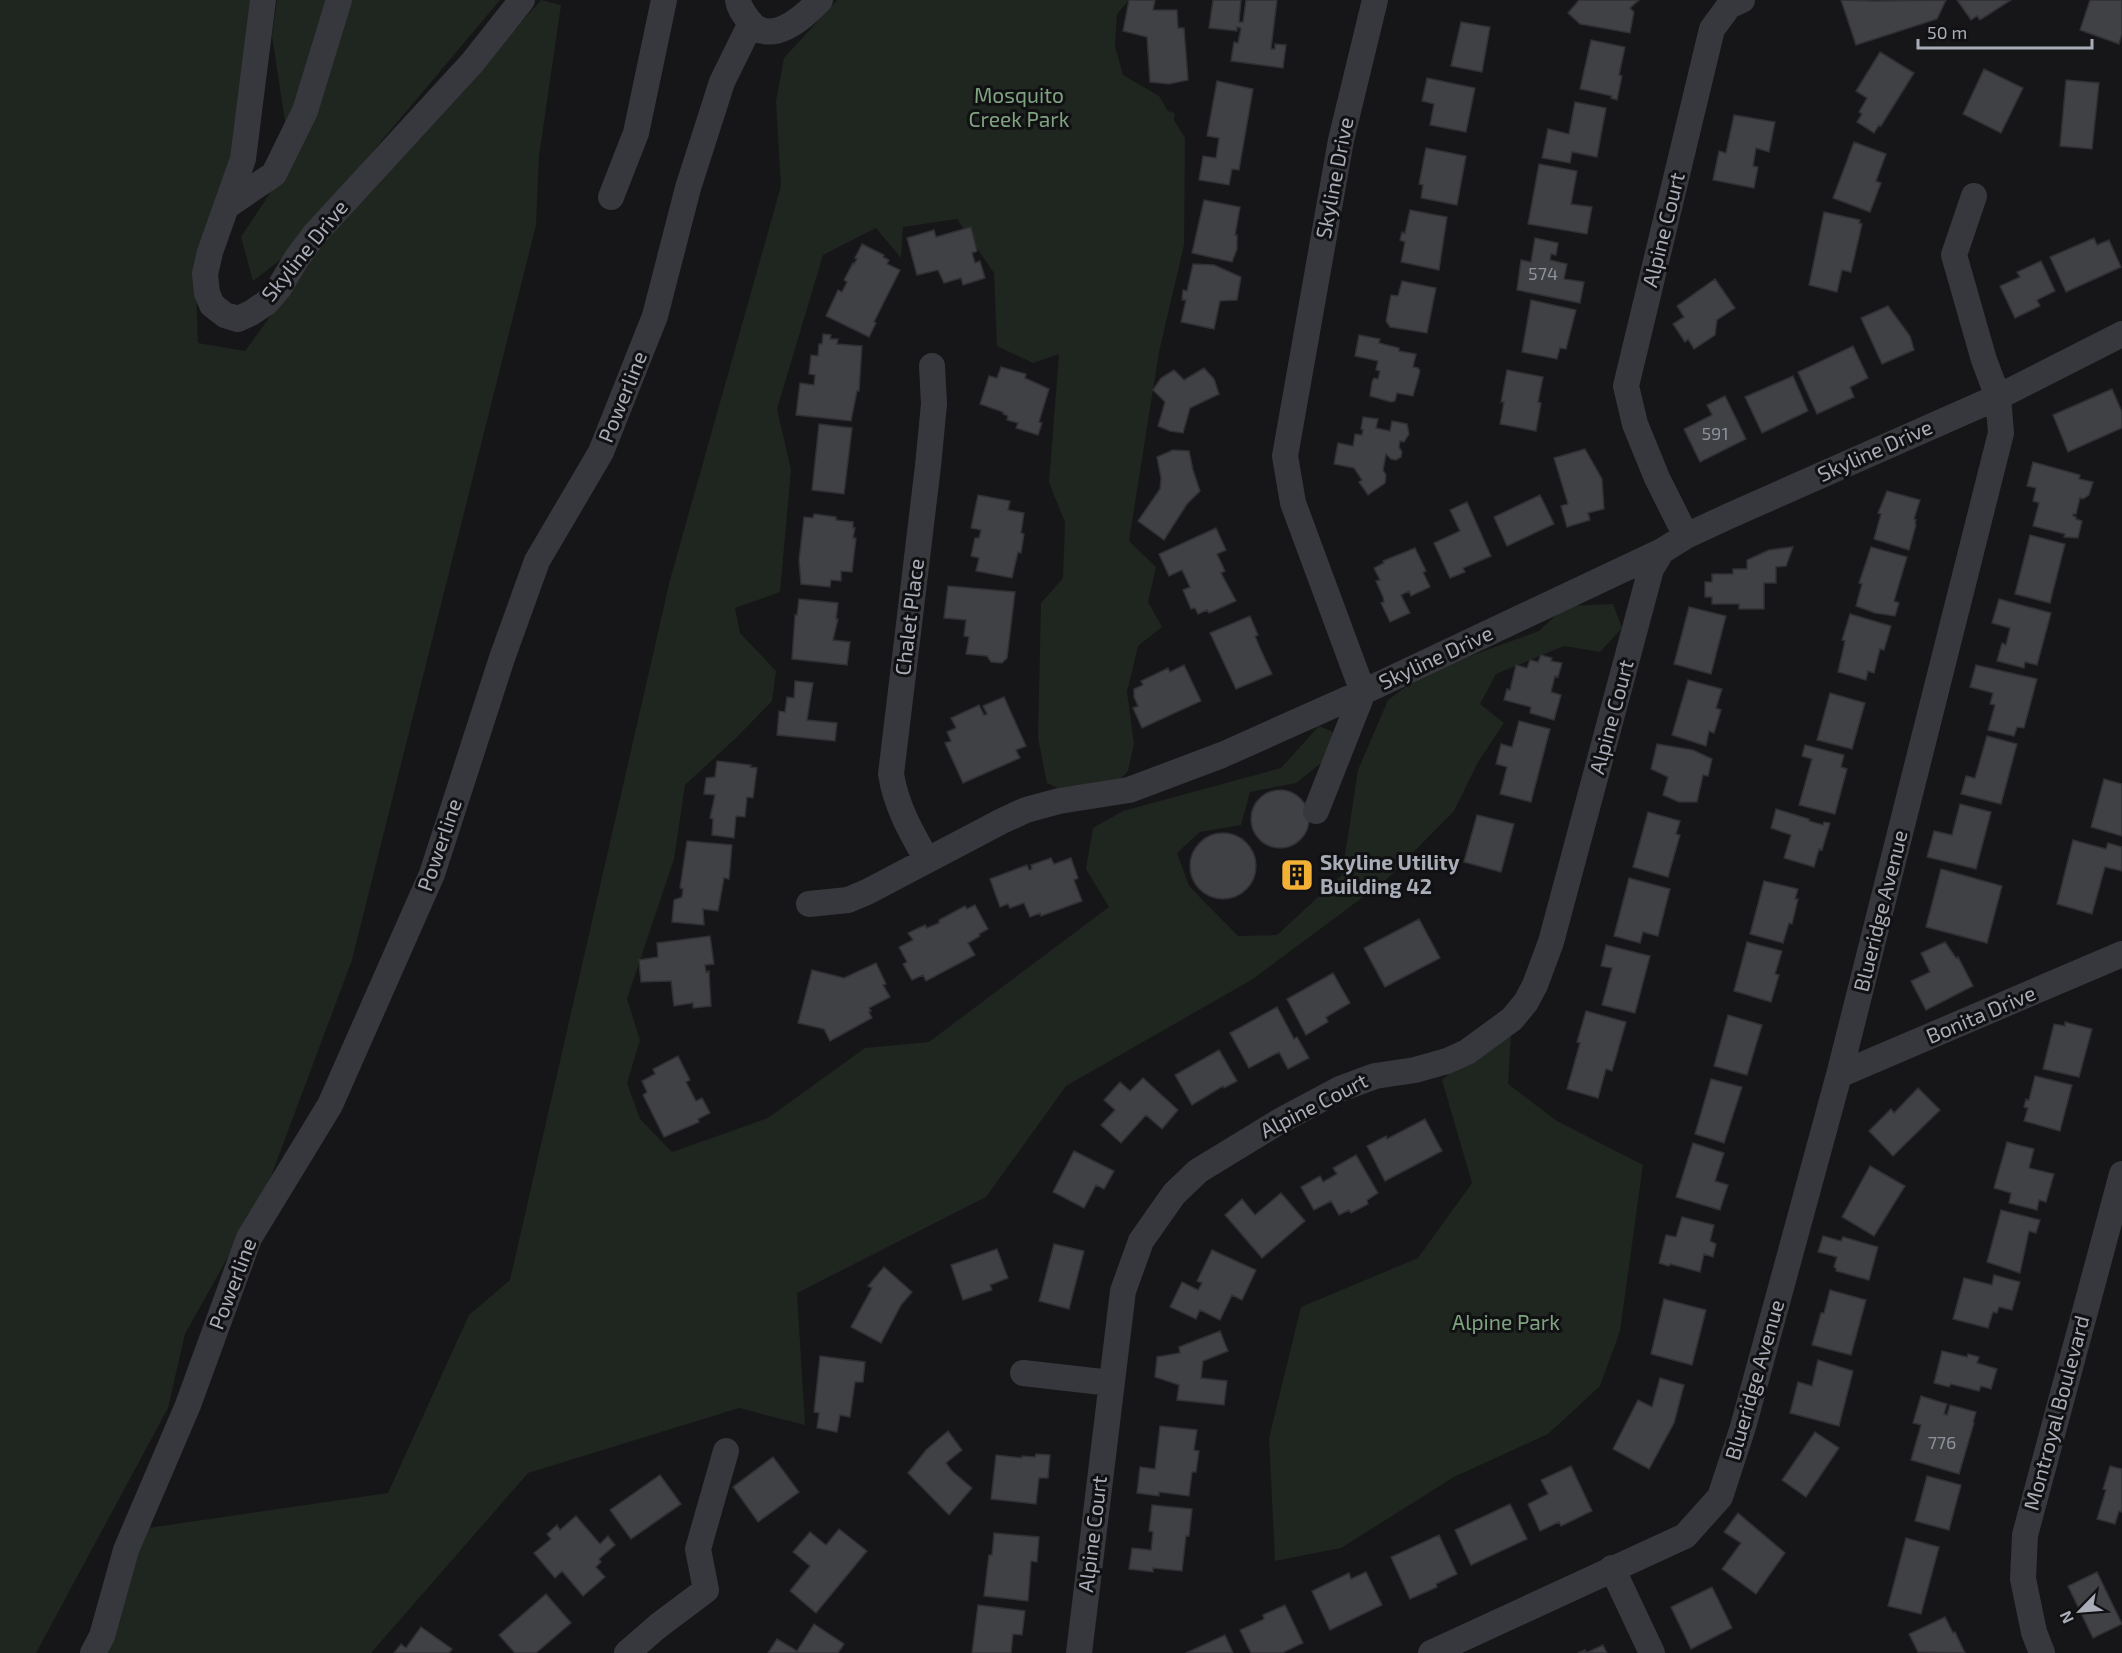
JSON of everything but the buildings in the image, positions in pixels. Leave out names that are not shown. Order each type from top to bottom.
[{"type":"street","name":"Skyline Drive","points":[[262,0],[243,159],[210,252],[205,274],[207,293],[212,305],[225,315],[238,319],[251,314],[266,303],[279,288],[314,235],[472,63],[522,0]]},
{"type":"street","points":[[227,206],[274,174],[305,111],[339,0]]},
{"type":"street","points":[[611,197],[636,133],[664,0]]},
{"type":"street","points":[[738,0],[751,23],[760,30],[772,31],[785,28],[799,20],[820,0]]},
{"type":"street","name":"Skyline Drive","points":[[1375,0],[1341,141],[1285,456],[1293,503],[1363,692],[1662,551],[1686,536],[1998,397],[2122,334]]},
{"type":"street","name":"Alpine Court","points":[[1686,536],[1657,478],[1635,424],[1626,386],[1712,29],[1729,6],[1742,0]]},
{"type":"street","name":"Powerline","points":[[93,1653],[102,1636],[126,1550],[188,1405],[249,1238],[330,1105],[432,874],[502,658],[537,561],[601,452],[655,315],[688,188],[708,124],[723,82],[751,23]]},
{"type":"street","name":"Blueridge Avenue","points":[[1431,1653],[1685,1536],[1720,1497],[1743,1427],[1839,1075],[2001,433],[1998,397],[1984,360],[1954,255],[1974,196]]},
{"type":"street","name":"Chalet Place","points":[[927,860],[900,810],[891,774],[928,466],[934,404],[933,366]]},
{"type":"street","name":"Alpine Court","points":[[1079,1653],[1123,1291],[1137,1249],[1155,1218],[1198,1171],[1280,1121],[1340,1089],[1375,1076],[1415,1070],[1447,1061],[1467,1052],[1512,1019],[1526,1002],[1551,942],[1651,569],[1662,551]]},
{"type":"street","points":[[1316,811],[1363,692]]},
{"type":"street","points":[[809,904],[848,900],[867,892],[1002,820],[1026,810],[1059,801],[1129,790],[1161,779],[1222,755],[1363,692]]},
{"type":"street","name":"Bonita Drive","points":[[1839,1075],[2122,954]]},
{"type":"street","name":"Montroyal Boulevard","points":[[2042,1653],[2034,1632],[2023,1579],[2025,1535],[2122,1174]]},
{"type":"street","points":[[1023,1373],[1111,1383]]},
{"type":"street","points":[[627,1653],[706,1590],[698,1549],[726,1451]]},
{"type":"street","points":[[1612,1568],[1652,1653]]},
{"type":"green space","points":[[0,0],[254,0],[253,48],[225,186],[196,290],[198,343],[245,351],[325,241],[541,0],[561,5],[539,156],[536,225],[352,960],[267,1187],[185,1334],[168,1408],[36,1653],[0,1653]]},
{"type":"green space","points":[[277,0],[500,0],[284,257],[253,281],[241,237],[291,161],[272,36]]},
{"type":"green space","name":"Mosquito Creek Park","points":[[837,0],[1129,0],[1117,14],[1115,46],[1123,75],[1159,96],[1168,111],[1175,113],[1174,120],[1185,138],[1184,245],[1159,352],[1129,541],[1156,567],[1148,602],[1162,627],[1138,646],[1127,692],[1134,744],[1128,771],[1095,806],[1047,783],[1038,738],[1041,603],[1063,578],[1065,522],[1049,483],[1059,354],[1033,363],[997,346],[994,273],[957,219],[903,227],[901,258],[876,228],[823,255],[777,409],[791,470],[780,592],[735,608],[740,633],[776,671],[772,701],[685,785],[674,859],[627,999],[640,1040],[627,1083],[640,1119],[672,1152],[768,1118],[865,1048],[929,1042],[1109,907],[1086,869],[1093,828],[1123,811],[1281,768],[1319,726],[1333,732],[1325,760],[1296,783],[1250,792],[1241,825],[1200,832],[1177,853],[1189,886],[1238,936],[1277,935],[1342,875],[1358,770],[1388,700],[1424,673],[1539,631],[1566,606],[1613,604],[1622,628],[1600,652],[1564,646],[1496,674],[1480,704],[1504,723],[1478,762],[1454,811],[1386,880],[1253,979],[1066,1086],[986,1197],[797,1293],[805,1425],[739,1408],[528,1473],[371,1653],[85,1653],[141,1529],[388,1493],[469,1315],[510,1280],[670,580],[781,186],[776,101],[784,58]]},
{"type":"green space","name":"Alpine Park","points":[[1512,1019],[1508,1084],[1557,1121],[1643,1165],[1620,1331],[1600,1386],[1548,1434],[1454,1477],[1341,1548],[1275,1561],[1269,1438],[1301,1307],[1418,1258],[1472,1183],[1442,1080]]},
{"type":"place","name":"Skyline Utility Building 42","points":[[1297,875]]}]
